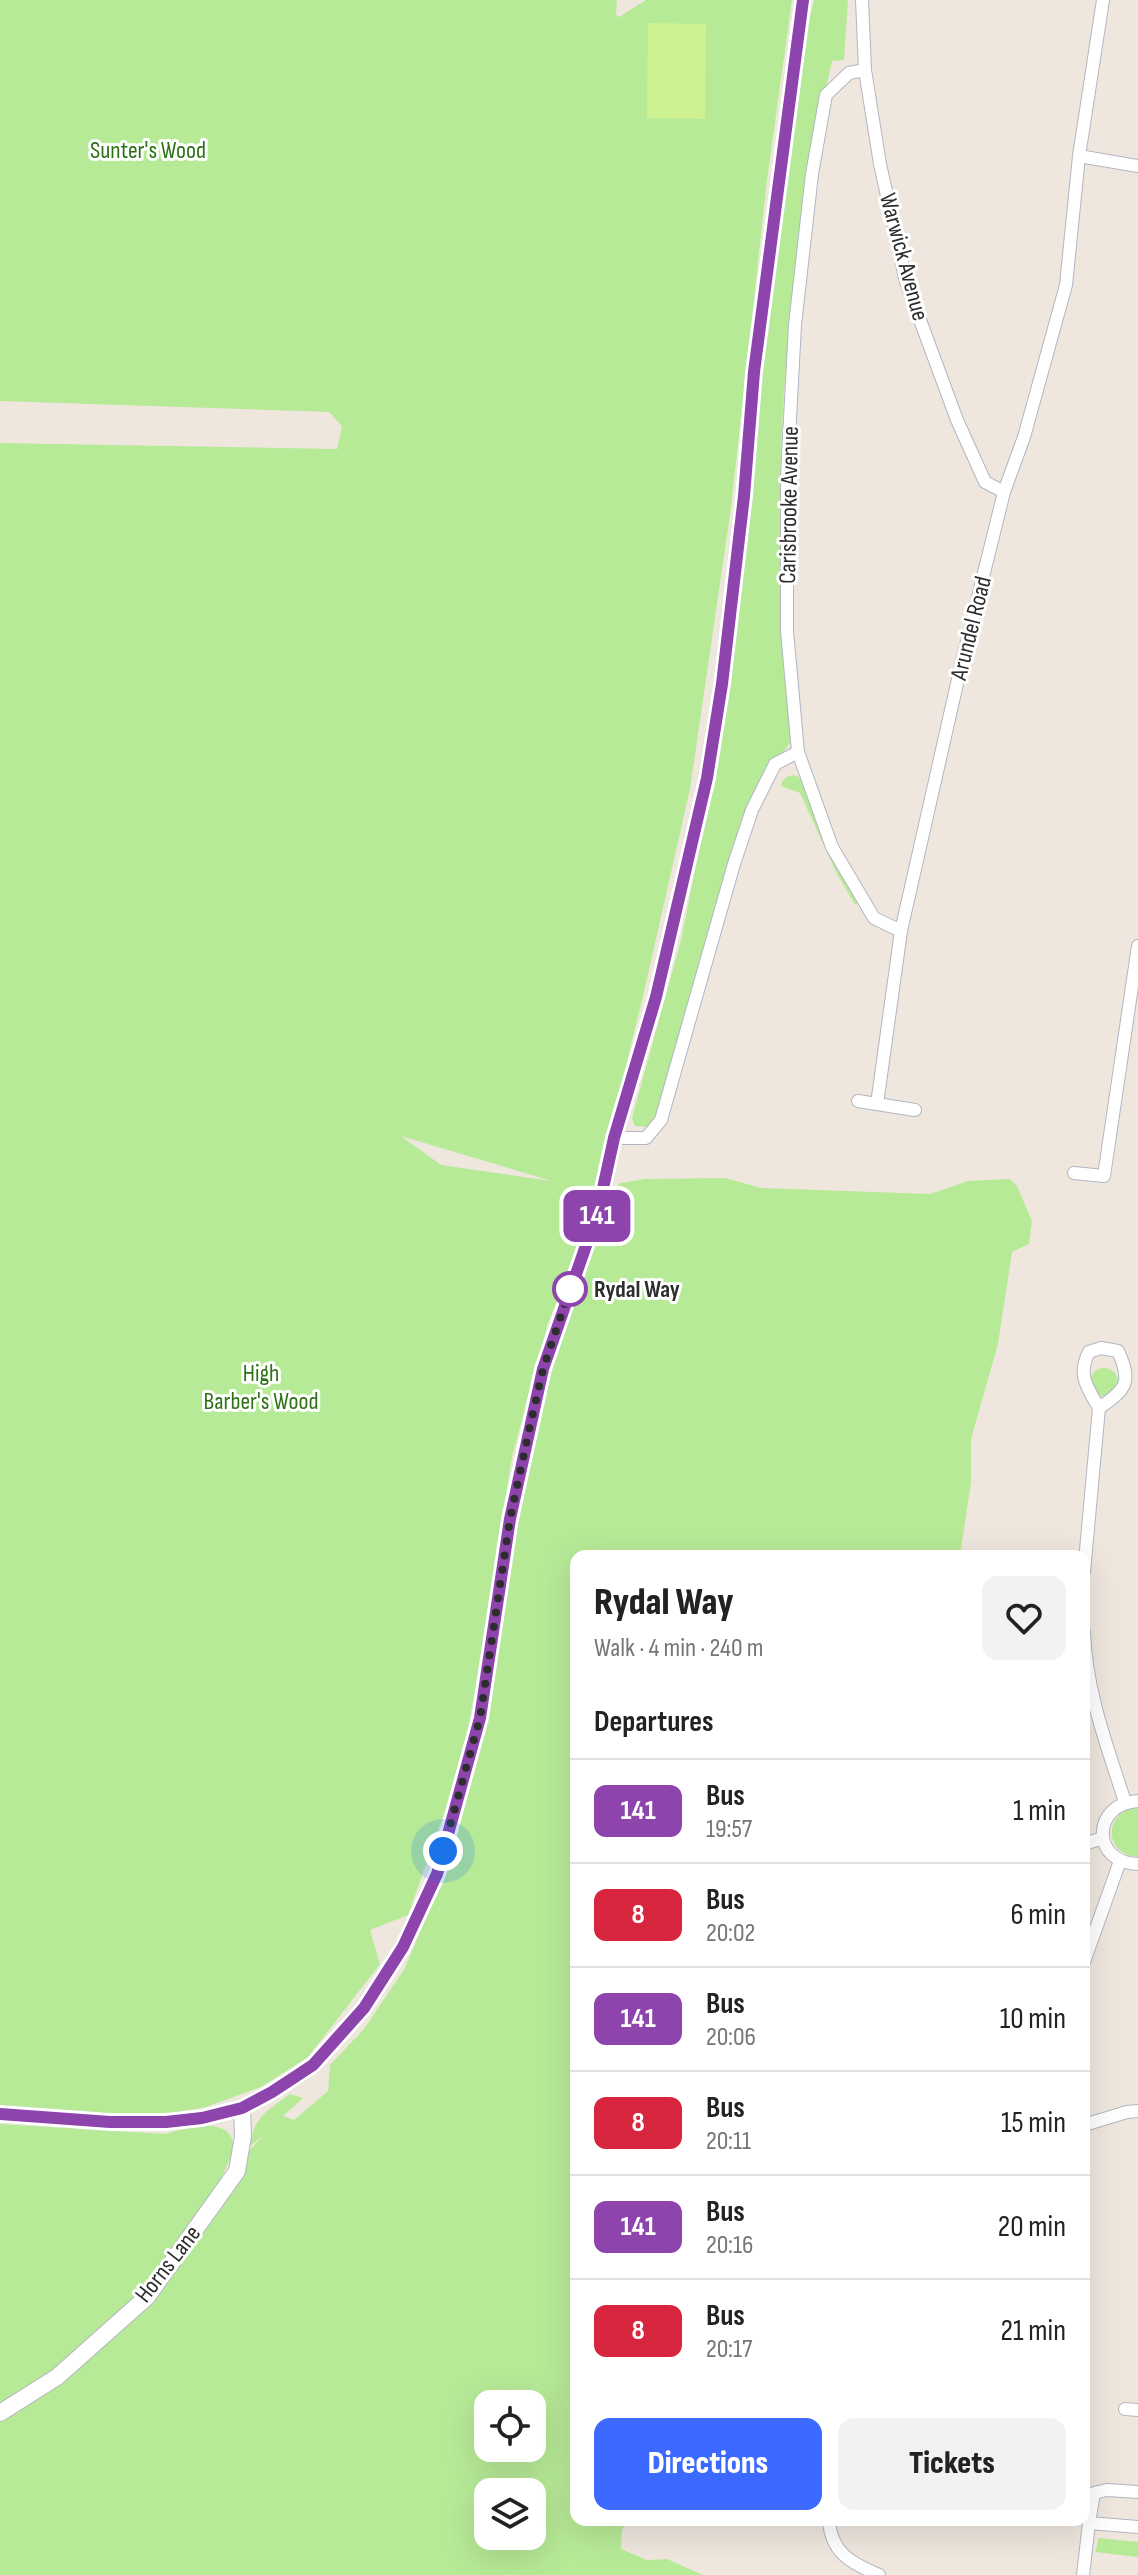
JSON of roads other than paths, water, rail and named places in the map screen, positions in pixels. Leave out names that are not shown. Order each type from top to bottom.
[{"type":"street","points":[[0,2114],[110,2122],[166,2122],[202,2118],[242,2108],[272,2092],[313,2065],[364,2008],[403,1947],[437,1874],[480,1718],[510,1519],[543,1369],[598,1211],[614,1138],[656,997],[707,778],[724,668],[756,357],[803,0]]},
{"type":"street","name":"Warwick Avenue","points":[[862,0],[865,70],[880,164],[906,282],[957,420],[985,482],[1004,492]]},
{"type":"street","name":"Arundel Road","points":[[877,1104],[901,931],[961,666],[1004,492],[1024,437],[1066,285],[1079,156],[1103,0]]},
{"type":"street","name":"Carisbrooke Avenue","points":[[865,70],[849,73],[826,95],[812,174],[795,325],[787,475],[787,631],[798,752],[832,847],[874,918],[901,931]]},
{"type":"street","points":[[1079,156],[1138,166]]},
{"type":"street","points":[[614,1138],[646,1138],[661,1120],[752,810],[775,764],[798,752]]},
{"type":"street","points":[[1074,1173],[1104,1176],[1138,946]]},
{"type":"street","points":[[858,1101],[915,1110]]},
{"type":"street","points":[[1086,1550],[1099,1408],[1086,1385],[1082,1366],[1089,1352],[1101,1348],[1118,1351],[1127,1372],[1124,1386],[1099,1408]]},
{"type":"street","points":[[1090,1684],[1097,1714],[1132,1801],[1115,1807],[1107,1816],[1103,1838],[1112,1856],[1120,1861],[1138,1864]]},
{"type":"street","points":[[1090,1842],[1103,1838]]},
{"type":"street","points":[[1090,1945],[1120,1861]]},
{"type":"street","name":"Horns Lane","points":[[0,2413],[57,2377],[147,2297],[237,2171],[243,2136],[242,2108]]},
{"type":"street","points":[[1090,2123],[1138,2111]]},
{"type":"street","points":[[1090,2517],[1094,2493],[1107,2490],[1138,2492]]},
{"type":"street","points":[[1090,2523],[1138,2527]]},
{"type":"street","points":[[830,2526],[832,2541],[837,2549],[879,2575]]},
{"type":"street","points":[[1083,2575],[1089,2526]]},
{"type":"place","name":"Rydal Way","points":[[570,1289]]},
{"type":"park label","name":"Sunter's Wood","points":[[148,150]]},
{"type":"park label","name":"High Barber's Wood","points":[[261,1387]]}]
